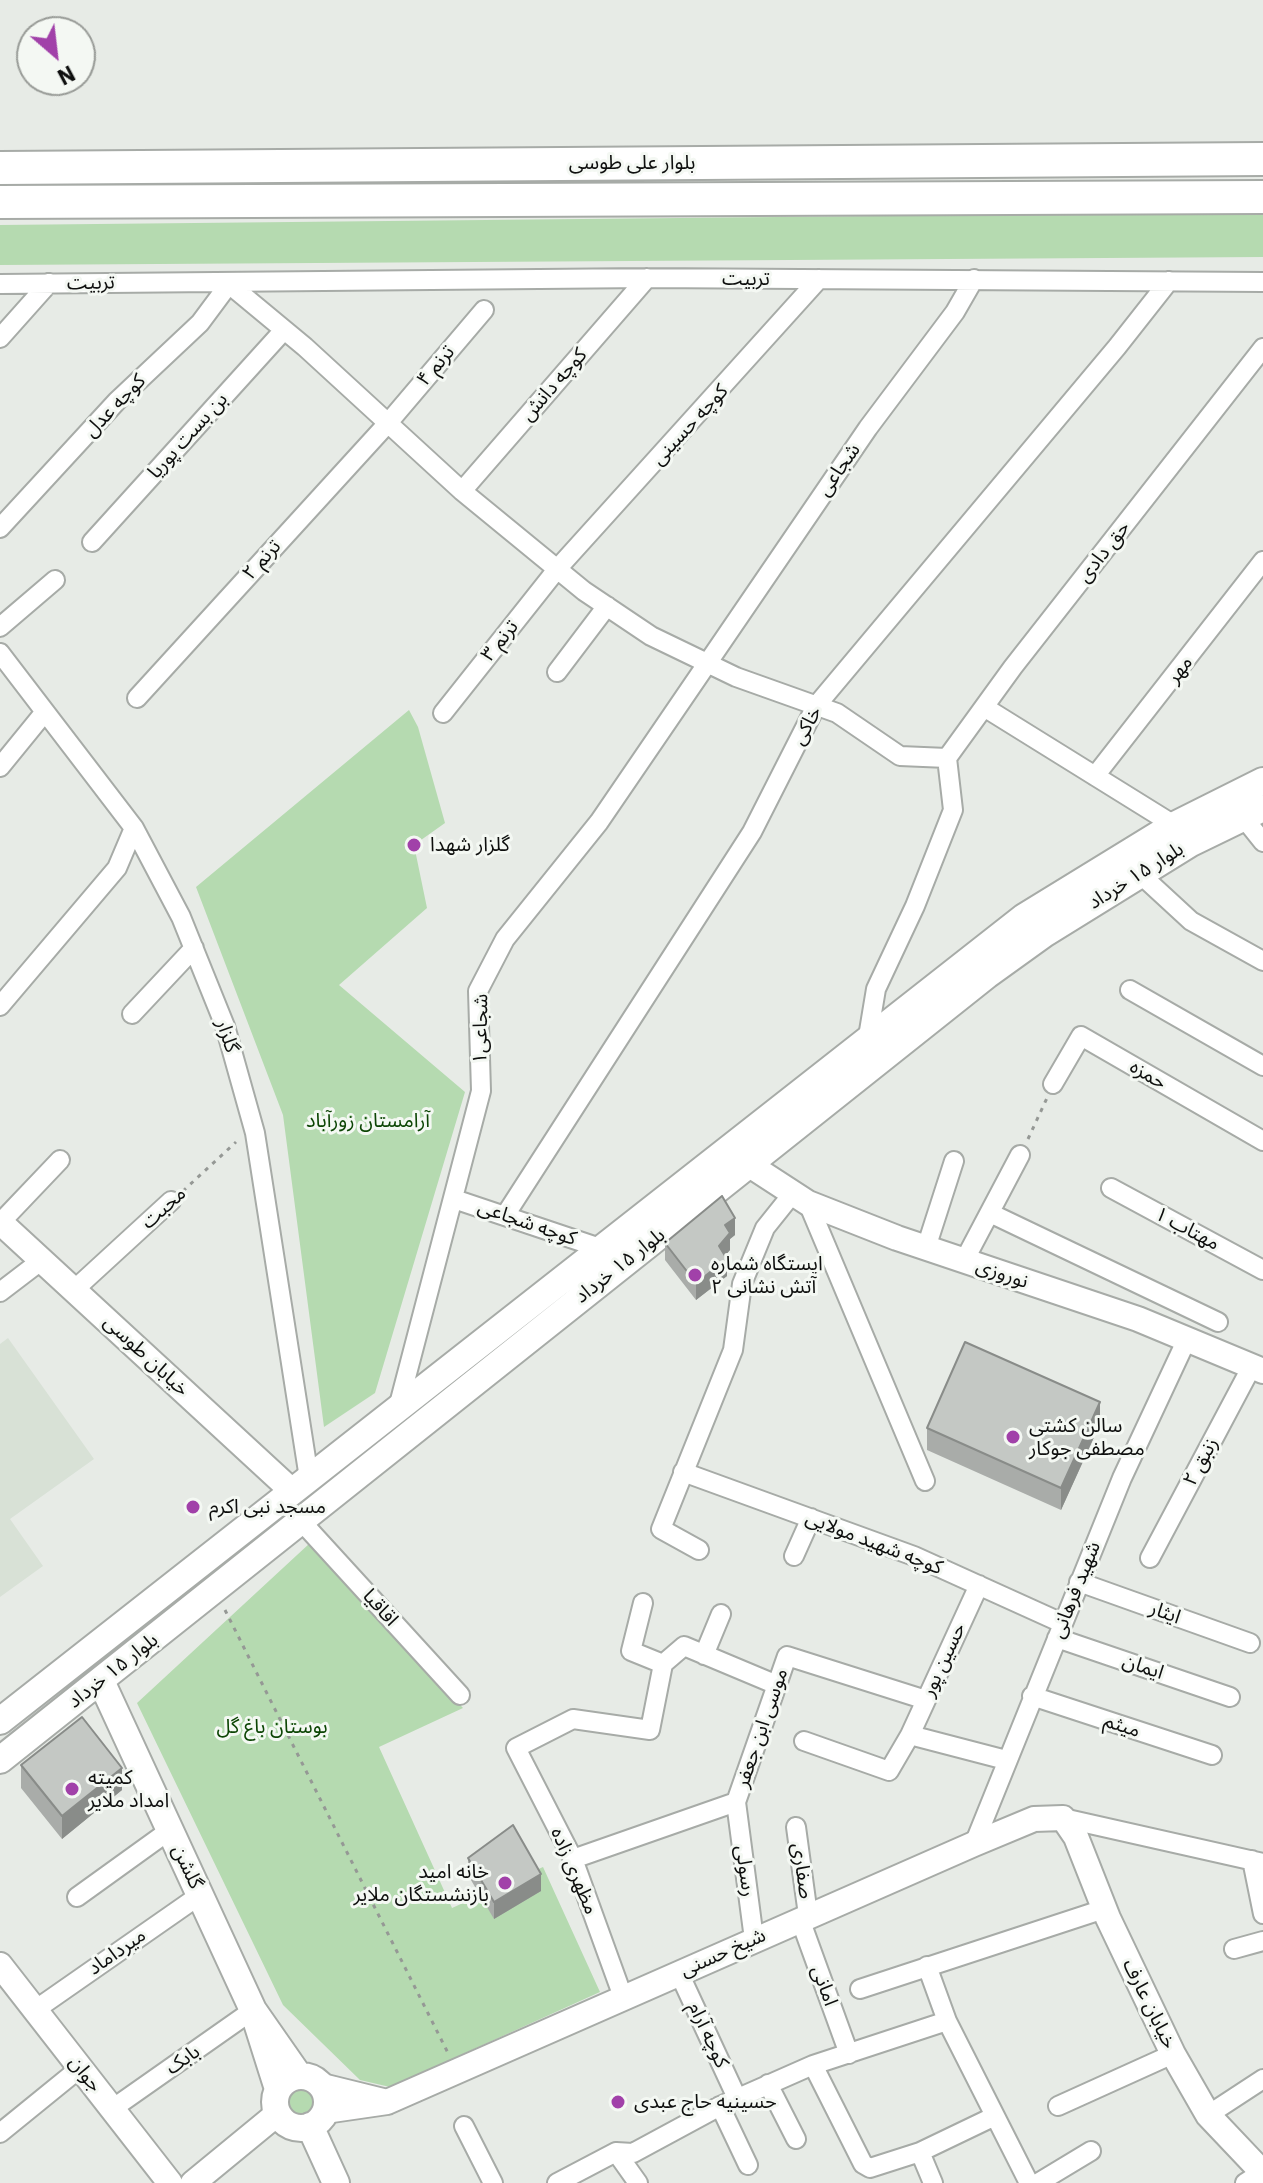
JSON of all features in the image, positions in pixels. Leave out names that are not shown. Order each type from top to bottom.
[{"type":"highway","name":"بلوار علی طوسی","points":[[0,168],[1263,159]]},
{"type":"highway","name":"بلوار علی طوسی","points":[[0,202],[1263,197]]},
{"type":"main road","name":"بلوار ۱۵ خرداد","points":[[0,1760],[301,1521],[868,1037],[1024,917],[1174,825],[1263,781]]},
{"type":"main road","name":"بلوار ۱۵ خرداد","points":[[0,1721],[600,1248],[657,1220],[748,1164],[987,975],[1044,934],[1140,874],[1253,813]]},
{"type":"main road","name":"گلشن","points":[[101,1681],[253,2010],[302,2100],[336,2183]]},
{"type":"street","name":"تربیت","points":[[0,284],[647,278],[1263,282]]},
{"type":"street","name":"کوچه دانش","points":[[462,491],[647,278]]},
{"type":"street","name":"کوچه حسینی","points":[[558,568],[819,279]]},
{"type":"street","name":"شجاعی","points":[[706,662],[868,428],[955,312],[974,279]]},
{"type":"street","name":"خاکی","points":[[506,1214],[752,832],[816,706],[1169,281]]},
{"type":"street","points":[[0,338],[49,283]]},
{"type":"street","points":[[229,284],[462,491],[607,606],[651,636],[706,662],[837,713],[900,756],[947,758],[953,810],[915,906],[876,989],[868,1037]]},
{"type":"street","name":"کوچه عدل","points":[[0,528],[117,401],[200,323],[229,284]]},
{"type":"street","name":"ترنم ۴","points":[[388,423],[484,310]]},
{"type":"street","name":"بن بست پوریا","points":[[92,542],[284,330]]},
{"type":"street","name":"حق دادی","points":[[947,758],[1263,348]]},
{"type":"street","name":"ترنم ۲","points":[[137,698],[388,423]]},
{"type":"street","name":"مهر","points":[[1095,776],[1263,561]]},
{"type":"street","name":"ترنم ۳","points":[[443,713],[558,568]]},
{"type":"street","points":[[0,627],[55,580]]},
{"type":"street","points":[[557,672],[607,606]]},
{"type":"street","name":"گلزار","points":[[0,653],[134,828],[194,948],[225,1026],[253,1126],[275,1247],[300,1484]]},
{"type":"street","name":"شجاعی۱","points":[[398,1408],[481,1091],[478,991],[505,939],[599,822],[706,662]]},
{"type":"street","points":[[984,707],[1174,825]]},
{"type":"street","points":[[0,767],[44,713]]},
{"type":"street","points":[[1253,813],[1263,842]]},
{"type":"street","points":[[0,1006],[117,868],[134,828]]},
{"type":"street","points":[[1140,874],[1170,906],[1191,921],[1263,961]]},
{"type":"street","points":[[132,1014],[194,948]]},
{"type":"street","points":[[1130,990],[1263,1066]]},
{"type":"street","name":"حمزه","points":[[1053,1084],[1081,1036],[1263,1141]]},
{"type":"street","points":[[964,1261],[1020,1155]]},
{"type":"street","points":[[0,1222],[60,1160]]},
{"type":"street","points":[[926,1248],[954,1161]]},
{"type":"street","name":"نوروزی","points":[[748,1164],[800,1198],[926,1248],[1187,1339],[1257,1368]]},
{"type":"street","name":"مهتاب ۱","points":[[1111,1188],[1263,1270]]},
{"type":"street","points":[[699,1550],[661,1529],[733,1350],[742,1284],[765,1228],[800,1198],[925,1481]]},
{"type":"street","name":"کوچه شجاعی","points":[[454,1199],[600,1248]]},
{"type":"street","name":"محبت","points":[[74,1290],[171,1201]]},
{"type":"street","points":[[990,1213],[1218,1322]]},
{"type":"street","name":"خیابان طوسی","points":[[0,1222],[74,1290],[300,1484]]},
{"type":"street","points":[[0,1292],[42,1260]]},
{"type":"street","name":"شهید فرهانی","points":[[974,1844],[1079,1582],[1187,1339]]},
{"type":"street","name":"زنبق ۲","points":[[1150,1558],[1257,1368]]},
{"type":"street","name":"کوچه شهید مولایی","points":[[683,1472],[914,1556],[979,1585],[1060,1630]]},
{"type":"street","points":[[794,1556],[811,1518]]},
{"type":"street","name":"اقاقیا","points":[[301,1521],[460,1695]]},
{"type":"street","name":"ایثار","points":[[1079,1582],[1250,1643]]},
{"type":"street","name":"حسین پور","points":[[804,1741],[889,1771],[910,1735],[979,1585]]},
{"type":"street","points":[[643,1603],[631,1651],[663,1664],[684,1646],[777,1685]]},
{"type":"street","points":[[704,1655],[721,1614]]},
{"type":"street","name":"ایمان","points":[[1060,1630],[1230,1697]]},
{"type":"street","name":"موسی ابن جعفر","points":[[736,1802],[787,1656],[926,1700]]},
{"type":"street","name":"مظهری زاده","points":[[623,1997],[573,1859],[516,1748],[573,1719],[650,1730],[663,1664]]},
{"type":"street","name":"میثم","points":[[1032,1696],[1212,1755]]},
{"type":"street","points":[[910,1735],[1006,1760]]},
{"type":"street","points":[[573,1859],[736,1802]]},
{"type":"street","name":"رسولی","points":[[736,1802],[754,1939]]},
{"type":"street","points":[[1063,1818],[1258,1861],[1263,1914]]},
{"type":"street","name":"شیخ حسنی","points":[[302,2100],[387,2102],[974,1844],[1034,1819],[1063,1818]]},
{"type":"street","name":"خیابان عارف","points":[[1063,1818],[1076,1837],[1104,1909],[1173,2054],[1208,2115],[1257,2176]]},
{"type":"street","name":"صفاری","points":[[796,1827],[804,1917]]},
{"type":"street","points":[[77,1897],[170,1830]]},
{"type":"street","name":"میرداماد","points":[[35,2010],[200,1895]]},
{"type":"street","points":[[860,1989],[1104,1909]]},
{"type":"street","name":"امانی","points":[[804,1917],[849,2054]]},
{"type":"street","points":[[1234,1949],[1263,1941]]},
{"type":"street","points":[[927,1966],[947,2021],[1029,2183]]},
{"type":"street","name":"جوان","points":[[1,1967],[170,2183]]},
{"type":"street","name":"کوچه آرام","points":[[679,1973],[728,2102],[748,2165]]},
{"type":"street","name":"بابک","points":[[112,2109],[253,2010]]},
{"type":"street","points":[[557,2183],[616,2152],[633,2153],[728,2102],[813,2065],[947,2021]]},
{"type":"street","points":[[1058,2106],[1173,2054]]},
{"type":"street","points":[[813,2065],[863,2164],[878,2168],[920,2152],[995,2116]]},
{"type":"street","points":[[0,2133],[80,2068]]},
{"type":"street","points":[[1208,2115],[1263,2079]]},
{"type":"street","points":[[768,2084],[796,2139]]},
{"type":"street","points":[[205,2179],[302,2100]]},
{"type":"street","points":[[464,2126],[493,2183]]},
{"type":"street","points":[[1038,2183],[1091,2151]]},
{"type":"street","points":[[616,2152],[638,2183]]},
{"type":"street","points":[[920,2152],[933,2183]]},
{"type":"path","points":[[1020,1155],[1053,1084]]},
{"type":"path","name":"محبت","points":[[171,1201],[253,1126]]},
{"type":"path","points":[[216,1589],[457,2071]]},
{"type":"shaded area","points":[[8,1338],[94,1459],[10,1519],[43,1566],[0,1597],[0,1344]]},
{"type":"green space","points":[[1263,212],[1263,257],[0,265],[0,225]]},
{"type":"green space","name":"آرامستان زورآباد","points":[[409,710],[418,727],[445,823],[414,845],[427,908],[339,985],[465,1092],[375,1393],[324,1427],[283,1115],[196,887]]},
{"type":"green space","name":"بوستان باغ گل","points":[[310,1543],[463,1708],[379,1747],[452,1908],[543,1867],[600,1992],[390,2087],[360,2080],[283,2005],[137,1703]]},
{"type":"green space","points":[[301,2085],[313,2090],[318,2102],[313,2114],[301,2119],[289,2114],[284,2102],[289,2090]]},
{"type":"building","points":[[722,1196],[735,1218],[725,1225],[730,1233],[719,1246],[727,1259],[696,1283],[665,1243]]},
{"type":"building","name":"سالن کشتی مصطفی جوکار","points":[[965,1342],[1100,1402],[1061,1488],[927,1428]]},
{"type":"building","points":[[82,1717],[122,1768],[62,1816],[21,1765]]},
{"type":"building","name":"خانه امید بازنشستگان ملایر","points":[[513,1825],[541,1874],[494,1902],[468,1858]]},
{"type":"place","name":"گلزار شهدا","points":[[414,845]]},
{"type":"place","name":"ایستگاه شماره ۲ آتش نشانی","points":[[695,1275]]},
{"type":"place","name":"سالن کشتی مصطفی جوکار","points":[[1013,1437]]},
{"type":"place","name":"مسجد نبی اکرم","points":[[193,1507]]},
{"type":"place","name":"کمیته امداد ملایر","points":[[72,1789]]},
{"type":"place","name":"خانه امید بازنشستگان ملایر","points":[[505,1883]]},
{"type":"place","name":"حسینیه حاج عبدی","points":[[618,2102]]}]
